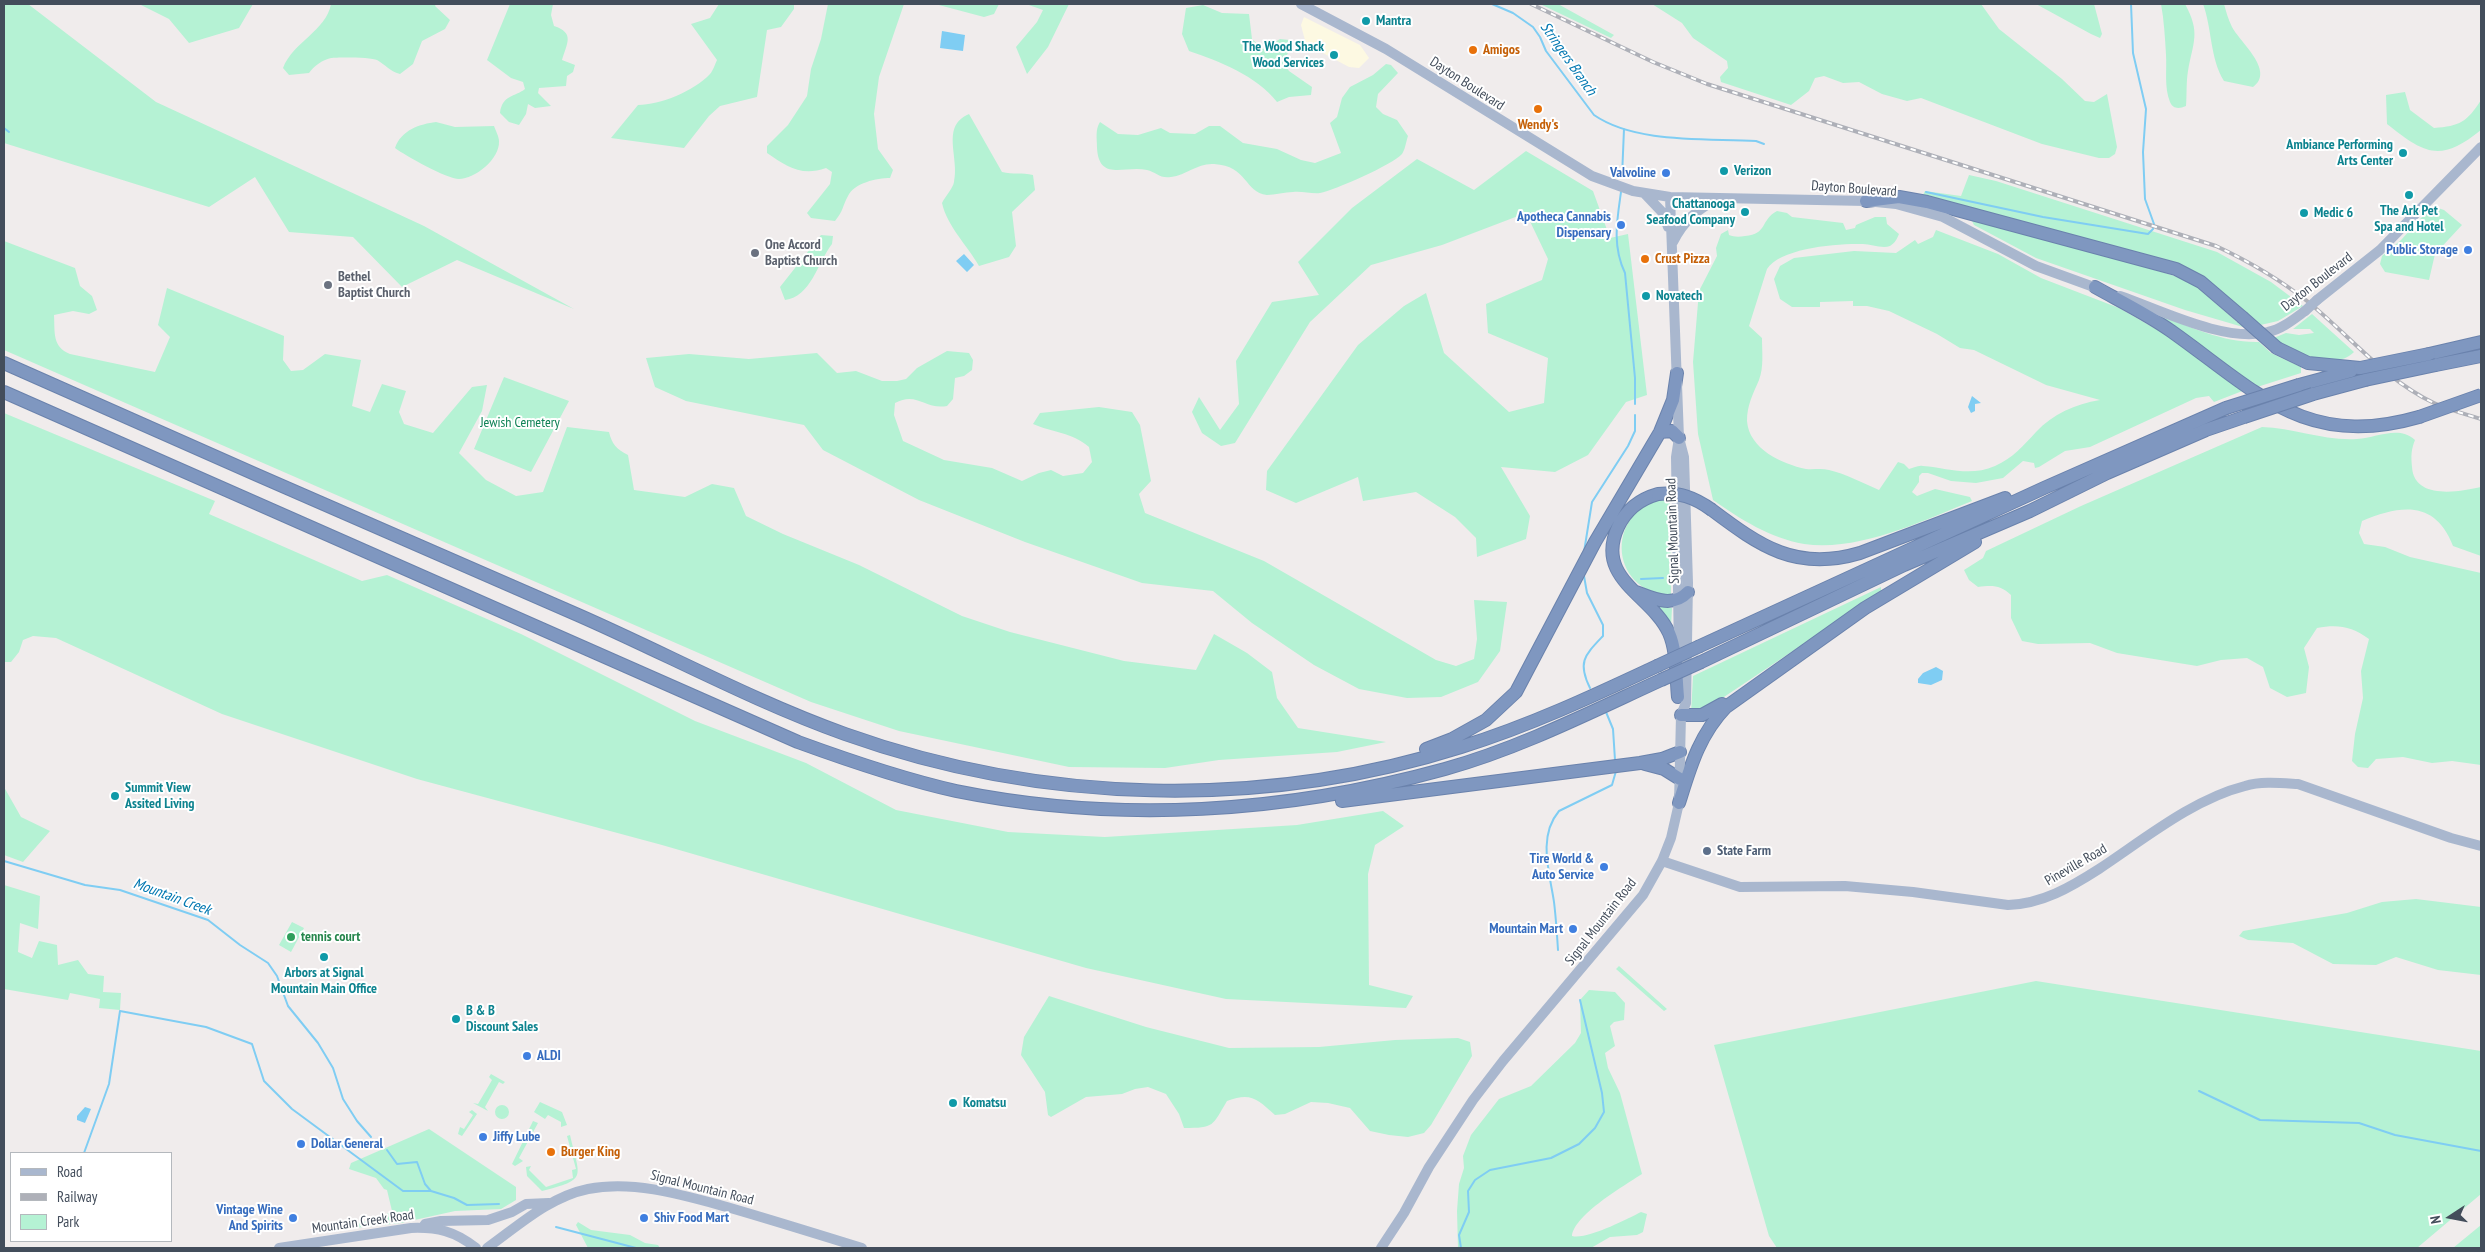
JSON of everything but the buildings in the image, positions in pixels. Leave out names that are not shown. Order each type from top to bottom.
[{"type":"highway","points":[[1866,200],[1899,197],[1928,202],[2176,269],[2201,282],[2278,348],[2308,363],[2363,374]]},
{"type":"highway","points":[[2095,287],[2169,330],[2264,400],[2304,419],[2330,425],[2356,427],[2394,424],[2481,395]]},
{"type":"highway","points":[[4,392],[798,742],[858,764],[956,791],[1041,804],[1162,811],[1209,809],[1322,797],[1446,768],[1511,746],[1701,662],[1904,565],[2030,511],[2206,430],[2313,394],[2363,374],[2429,354],[2481,342]]},
{"type":"highway","points":[[4,363],[186,445],[635,640],[785,709],[841,732],[888,748],[978,772],[1064,784],[1142,790],[1218,790],[1270,786],[1387,767],[1464,746],[1537,720],[2044,488],[2226,408],[2299,384],[2363,374],[2436,366],[2481,356]]},
{"type":"highway","points":[[1387,767],[1401,758],[1438,745],[1468,731],[1499,710],[1516,692],[1595,542],[1660,432],[1673,400],[1677,373]]},
{"type":"highway","points":[[1660,432],[1672,431],[1679,438]]},
{"type":"highway","points":[[1678,697],[1673,645],[1669,633],[1660,620],[1631,590],[1617,570],[1613,551],[1616,530],[1626,513],[1640,501],[1658,494],[1681,494],[1693,498],[1752,540],[1769,549],[1805,559],[1827,559],[1860,553],[1998,500],[2044,488]]},
{"type":"highway","points":[[1681,715],[1693,717],[1707,714],[1898,587],[2030,511]]},
{"type":"highway","points":[[1631,590],[1660,600],[1684,596]]},
{"type":"highway","points":[[1679,803],[1695,752],[1712,722],[1734,700],[1783,665]]},
{"type":"highway","points":[[1322,797],[1342,800],[1640,763],[1662,759],[1680,752]]},
{"type":"highway","points":[[1640,763],[1664,769],[1680,779]]},
{"type":"main road","name":"Dayton Boulevard","points":[[1301,4],[1386,50],[1577,168],[1611,185],[1645,194],[1670,197],[1866,200],[1896,204],[1943,217],[2036,266],[2209,327],[2248,335],[2269,332],[2305,311],[2380,250],[2481,147]]},
{"type":"main road","points":[[1645,194],[1663,213],[1672,242]]},
{"type":"main road","name":"Signal Mountain Road","points":[[1670,197],[1679,438],[1676,456],[1684,596],[1686,703],[1681,715]]},
{"type":"main road","points":[[1672,242],[1683,222],[1691,214],[1718,199]]},
{"type":"main road","name":"Signal Mountain Road","points":[[1381,1248],[1404,1213],[1429,1167],[1473,1100],[1626,917],[1643,895],[1662,861],[1671,838],[1679,803],[1681,715],[1678,697],[1684,596]]},
{"type":"main road","name":"Pineville Road","points":[[1662,861],[1740,887],[1845,886],[2021,905],[2046,898],[2073,886],[2197,805],[2220,794],[2246,785],[2280,783],[2298,784],[2450,838],[2481,846]]},
{"type":"main road","name":"Signal Mountain Road","points":[[487,1248],[550,1203],[589,1189],[645,1188],[672,1192],[862,1248]]},
{"type":"main road","points":[[411,1228],[441,1221],[488,1220],[512,1212],[526,1204],[550,1203]]},
{"type":"main road","name":"Mountain Creek Road","points":[[279,1248],[411,1228],[442,1229],[455,1233],[476,1248]]},
{"type":"shaded area","points":[[1304,17],[1360,45],[1369,58],[1359,68],[1349,67],[1306,44],[1301,25]]},
{"type":"green space","points":[[4,4],[28,4],[156,102],[424,226],[574,309],[457,260],[402,287],[353,237],[289,232],[255,177],[209,207],[4,143]]},
{"type":"green space","points":[[139,4],[253,4],[239,28],[189,43],[169,19]]},
{"type":"green space","points":[[331,4],[436,4],[435,6],[450,20],[445,29],[422,41],[413,64],[400,74],[390,70],[377,60],[347,57],[328,59],[318,64],[309,73],[289,75],[283,68],[288,59],[323,22]]},
{"type":"green space","points":[[510,4],[553,4],[551,15],[554,26],[565,32],[568,39],[562,60],[575,65],[573,72],[567,76],[566,86],[539,88],[538,93],[551,106],[535,108],[528,104],[526,114],[519,125],[509,122],[500,113],[501,107],[506,100],[525,89],[523,82],[511,78],[487,60]]},
{"type":"green space","points":[[719,4],[794,4],[794,9],[781,27],[767,30],[757,97],[720,106],[709,116],[684,148],[611,138],[638,105],[656,103],[676,96],[695,86],[711,73],[717,60],[691,24],[710,18]]},
{"type":"green space","points":[[828,4],[904,4],[879,77],[874,114],[878,149],[893,170],[890,178],[873,180],[851,191],[835,221],[811,218],[807,213],[830,184],[832,172],[826,168],[809,171],[794,169],[767,153],[767,146],[788,125],[807,96],[811,69],[821,39]]},
{"type":"green space","points":[[935,4],[999,4],[994,14],[984,17]]},
{"type":"green space","points":[[1026,4],[1069,4],[1048,47],[1027,74],[1016,47],[1037,22],[1043,10]]},
{"type":"green space","points":[[1540,4],[1558,4],[1614,35],[1611,38]]},
{"type":"green space","points":[[1652,4],[1981,4],[1999,29],[2062,79],[2085,101],[2094,102],[2107,94],[2117,147],[2115,154],[2109,158],[2099,158],[2042,144],[1921,98],[1907,101],[1882,94],[1859,82],[1843,83],[1824,76],[1815,78],[1809,91],[1791,105],[1721,82],[1720,77],[1728,68],[1727,61],[1693,38],[1682,23]]},
{"type":"green space","points":[[2036,4],[2094,4],[2102,34],[2100,38],[2091,34]]},
{"type":"green space","points":[[2161,4],[2185,4],[2193,23],[2194,38],[2187,75],[2186,106],[2181,108],[2171,104],[2168,96],[2165,36]]},
{"type":"green space","points":[[2203,4],[2224,4],[2232,27],[2254,56],[2258,65],[2259,80],[2253,87],[2224,81],[2216,63]]},
{"type":"green space","points":[[1203,5],[1222,13],[1249,14],[1252,39],[1263,49],[1280,39],[1289,40],[1293,44],[1283,62],[1289,71],[1312,87],[1311,95],[1289,97],[1277,102],[1259,84],[1237,70],[1189,51],[1182,34],[1186,8]]},
{"type":"green space","points":[[1386,64],[1391,65],[1398,73],[1378,94],[1376,107],[1383,114],[1397,120],[1408,136],[1403,152],[1396,159],[1376,170],[1327,191],[1320,193],[1287,192],[1267,195],[1254,189],[1240,174],[1225,166],[1208,164],[1177,176],[1167,177],[1147,170],[1108,169],[1099,159],[1097,128],[1100,122],[1118,134],[1138,135],[1161,128],[1170,133],[1195,134],[1209,126],[1220,126],[1243,143],[1277,149],[1301,160],[1315,163],[1341,153],[1330,123],[1337,117],[1342,98],[1350,87],[1373,75]]},
{"type":"green space","points":[[2405,92],[2410,110],[2434,128],[2457,124],[2467,118],[2481,100],[2481,130],[2467,140],[2443,151],[2423,148],[2387,124],[2386,95]]},
{"type":"green space","points":[[969,114],[1002,172],[1033,175],[1035,190],[1012,212],[1016,246],[1009,257],[979,266],[948,220],[942,203],[954,182],[953,134],[955,126],[960,119]]},
{"type":"green space","points":[[436,122],[455,127],[494,126],[499,141],[495,155],[479,172],[459,179],[436,171],[395,148],[406,132],[424,124]]},
{"type":"green space","points":[[1526,151],[1593,191],[1610,238],[1628,234],[1647,395],[1626,402],[1588,455],[1555,472],[1501,467],[1530,516],[1526,539],[1477,557],[1476,538],[1455,517],[1416,492],[1363,501],[1358,477],[1296,503],[1266,490],[1267,471],[1358,345],[1404,306],[1426,293],[1444,353],[1509,412],[1544,403],[1548,358],[1488,333],[1486,304],[1542,280],[1548,259],[1526,213],[1442,245],[1371,265],[1310,322],[1235,443],[1221,446],[1202,433],[1192,412],[1199,397],[1220,430],[1239,404],[1236,361],[1272,302],[1319,295],[1298,262],[1352,208],[1417,159],[1474,190]]},
{"type":"green space","points":[[1969,175],[1996,181],[2217,252],[2271,282],[2303,306],[2278,321],[2256,326],[2206,281],[2171,261],[1923,195],[1925,191],[1961,196]]},
{"type":"green space","points":[[2432,206],[2444,210],[2462,225],[2435,254],[2429,280],[2385,272],[2380,264],[2382,256],[2401,240]]},
{"type":"green space","points":[[1777,211],[1787,213],[1792,217],[1843,223],[1846,230],[1855,228],[1856,225],[1875,217],[1886,217],[1887,224],[1899,234],[1896,241],[1890,246],[1852,244],[1810,248],[1784,256],[1767,269],[1749,326],[1762,338],[1762,370],[1749,405],[1747,421],[1749,431],[1760,447],[1777,459],[1797,467],[1829,470],[1879,490],[1898,462],[1904,464],[1909,469],[1921,466],[1959,471],[1977,471],[2001,463],[2022,447],[2057,415],[2073,407],[2100,400],[2046,385],[1974,350],[1960,348],[1937,334],[1889,311],[1867,306],[1853,306],[1853,301],[1820,302],[1820,307],[1792,307],[1780,299],[1774,279],[1780,266],[1794,258],[1854,251],[1896,253],[1915,240],[1918,244],[1933,237],[1936,230],[1998,254],[2041,278],[2119,308],[2175,340],[2245,390],[2214,402],[2209,396],[2196,398],[2090,447],[2065,451],[2039,467],[2035,468],[2034,463],[2023,461],[2003,478],[1976,483],[1951,481],[1928,473],[1922,473],[1919,476],[1919,482],[1912,492],[1917,496],[1935,489],[1970,497],[1972,501],[1890,533],[1868,539],[1825,545],[1804,544],[1779,537],[1745,521],[1713,500],[1698,434],[1693,362],[1699,291],[1717,256],[1716,248],[1721,234],[1728,230],[1729,235],[1741,237],[1757,233],[1768,218]]},
{"type":"green space","points":[[1971,219],[2190,281],[2243,327],[2185,310],[2036,258],[1974,225]]},
{"type":"green space","points":[[821,235],[833,236],[832,244],[808,286],[801,293],[785,300],[780,287]]},
{"type":"green space","points":[[4,241],[75,268],[80,286],[92,296],[97,310],[89,314],[73,311],[54,315],[57,343],[64,351],[70,354],[155,372],[170,337],[158,325],[167,288],[284,336],[283,360],[291,371],[303,370],[325,354],[361,360],[352,406],[370,412],[382,384],[406,391],[399,412],[404,424],[433,433],[472,387],[487,385],[482,411],[459,453],[486,480],[516,496],[543,492],[567,427],[609,432],[615,446],[628,455],[634,490],[685,497],[712,484],[734,488],[746,516],[783,534],[859,565],[962,616],[1010,632],[1124,661],[1196,670],[1214,634],[1247,653],[1272,672],[1277,698],[1298,728],[1386,742],[1337,752],[1219,760],[1165,768],[1069,767],[899,731],[811,702],[4,350]]},
{"type":"green space","points":[[2312,314],[2354,352],[2346,358],[2324,360],[2301,353],[2271,339],[2286,333],[2299,335],[2314,333],[2310,329],[2293,329]]},
{"type":"green space","points":[[2159,316],[2208,334],[2233,340],[2259,342],[2271,353],[2301,367],[2301,373],[2254,388]]},
{"type":"green space","points":[[947,351],[969,353],[973,360],[972,370],[964,376],[955,378],[953,399],[947,406],[933,406],[909,399],[895,403],[894,415],[903,441],[944,460],[992,468],[1022,481],[1051,470],[1063,476],[1083,473],[1092,462],[1089,447],[1076,438],[1033,424],[1040,413],[1099,407],[1132,412],[1140,425],[1151,481],[1139,494],[1145,513],[1264,561],[1436,660],[1456,666],[1474,659],[1477,639],[1474,600],[1507,602],[1500,651],[1478,682],[1441,697],[1407,698],[1359,689],[1314,665],[1252,623],[1213,591],[1142,583],[1025,542],[919,500],[823,450],[804,425],[686,401],[655,387],[646,358],[689,354],[749,359],[817,353],[837,373],[856,371],[882,381],[897,381],[906,379],[917,368]]},
{"type":"green space","name":"Jewish Cemetery","points":[[504,377],[569,401],[531,472],[474,449]]},
{"type":"green space","points":[[4,413],[215,501],[209,514],[362,581],[387,575],[521,634],[695,721],[806,763],[896,810],[1008,832],[1105,837],[1297,825],[1383,811],[1404,826],[1375,845],[1368,874],[1369,985],[1413,996],[1406,1008],[1226,999],[1086,968],[662,845],[417,779],[222,714],[56,638],[33,636],[23,640],[19,652],[11,662],[4,662]]},
{"type":"green space","points":[[2262,427],[2345,439],[2365,438],[2387,433],[2402,433],[2415,440],[2412,453],[2412,467],[2415,478],[2421,485],[2429,489],[2450,492],[2481,487],[2481,556],[2453,546],[2446,531],[2437,520],[2415,510],[2390,512],[2362,521],[2359,533],[2364,544],[2385,547],[2410,557],[2481,573],[2481,765],[2452,761],[2432,763],[2403,757],[2376,759],[2368,768],[2358,767],[2352,761],[2355,734],[2363,698],[2361,671],[2369,639],[2357,631],[2338,626],[2317,628],[2304,648],[2309,667],[2306,693],[2287,697],[2270,688],[2263,667],[2247,658],[2221,660],[2197,666],[2117,653],[2090,643],[2038,644],[2022,641],[2011,618],[2011,595],[2004,589],[1996,586],[1978,587],[1969,580],[1964,570],[1983,558],[1986,551],[2081,506]]},
{"type":"green space","points":[[1670,498],[1671,595],[1650,591],[1635,580],[1625,565],[1622,548],[1624,531],[1633,516],[1648,504]]},
{"type":"green space","points":[[1881,587],[1881,592],[1703,711],[1691,714],[1693,676]]},
{"type":"green space","points":[[1655,606],[1672,608],[1671,626]]},
{"type":"green space","points":[[4,787],[21,817],[50,831],[23,862],[4,855]]},
{"type":"green space","points":[[4,885],[40,896],[38,929],[20,923],[18,952],[32,958],[39,941],[57,945],[58,965],[78,960],[88,974],[104,976],[103,992],[121,993],[120,1010],[99,1008],[100,999],[70,993],[68,1000],[4,989]]},
{"type":"green space","points":[[2416,899],[2481,907],[2481,975],[2438,970],[2396,957],[2376,965],[2333,964],[2293,943],[2248,940],[2239,936],[2243,931],[2347,913],[2382,902]]},
{"type":"green space","name":"tennis court","points":[[292,922],[304,928],[291,952],[279,945]]},
{"type":"green space","points":[[1619,966],[1667,1009],[1664,1011],[1616,969]]},
{"type":"green space","points":[[2036,981],[2481,1051],[2481,1194],[2417,1248],[1777,1248],[1769,1236],[1714,1045]]},
{"type":"green space","points":[[1589,990],[1615,992],[1625,1003],[1624,1020],[1614,1022],[1610,1026],[1615,1046],[1605,1053],[1608,1068],[1620,1093],[1642,1174],[1601,1201],[1581,1219],[1572,1236],[1597,1232],[1641,1212],[1647,1214],[1643,1232],[1637,1235],[1610,1237],[1591,1248],[1458,1248],[1457,1211],[1459,1184],[1464,1168],[1463,1156],[1471,1135],[1499,1099],[1531,1086],[1575,1043],[1581,1033],[1580,1000]]},
{"type":"green space","points":[[1049,996],[1146,1027],[1229,1048],[1319,1047],[1395,1040],[1458,1038],[1470,1042],[1472,1056],[1431,1125],[1424,1133],[1408,1137],[1370,1131],[1350,1108],[1328,1103],[1311,1102],[1285,1114],[1275,1115],[1258,1101],[1248,1097],[1227,1101],[1212,1124],[1202,1127],[1184,1128],[1179,1114],[1166,1094],[1148,1087],[1122,1094],[1086,1097],[1051,1117],[1048,1115],[1045,1092],[1021,1055],[1024,1037]]},
{"type":"green space","points":[[491,1074],[505,1082],[503,1084],[499,1082],[485,1107],[488,1111],[473,1103],[478,1104],[492,1080],[489,1077]]},
{"type":"green space","points":[[540,1102],[562,1112],[567,1125],[561,1127],[561,1122],[548,1115],[545,1119],[534,1112]]},
{"type":"green space","points":[[502,1105],[507,1107],[509,1112],[507,1117],[502,1119],[497,1117],[495,1112],[497,1107]]},
{"type":"green space","points":[[472,1110],[477,1114],[462,1136],[458,1134],[460,1127],[464,1129],[473,1115],[469,1112]]},
{"type":"green space","points":[[533,1121],[538,1123],[519,1158],[523,1161],[515,1166],[512,1164]]},
{"type":"green space","points":[[429,1129],[516,1187],[516,1200],[501,1209],[455,1211],[401,1223],[354,1228],[356,1223],[376,1220],[392,1211],[387,1190],[384,1189],[376,1178],[349,1169],[351,1163]]},
{"type":"green space","points":[[570,1135],[578,1169],[577,1175],[574,1180],[542,1191],[527,1176],[526,1167],[531,1166],[529,1170],[546,1187],[573,1178],[572,1170],[576,1169],[567,1136]]},
{"type":"green space","points":[[578,1222],[591,1230],[630,1235],[645,1243],[658,1245],[660,1248],[588,1248],[576,1225]]},
{"type":"green space","points":[[2481,1225],[2481,1248],[2453,1248]]},
{"type":"water","points":[[942,31],[965,35],[963,51],[940,48]]},
{"type":"water","points":[[964,254],[974,265],[967,272],[956,261]]},
{"type":"water","points":[[1972,396],[1981,403],[1975,404],[1975,411],[1971,413],[1968,407]]},
{"type":"water","points":[[1936,667],[1943,671],[1942,680],[1931,685],[1918,683],[1918,679],[1923,673]]},
{"type":"water","points":[[85,1107],[91,1109],[85,1123],[77,1120],[77,1116]]},
{"type":"waterway","name":"Stringers Branch","points":[[1492,4],[1513,13],[1533,27],[1546,51],[1594,115],[1611,124],[1630,131],[1672,138],[1756,141],[1764,144]]},
{"type":"waterway","points":[[1926,192],[2043,217],[2148,234],[2153,229],[2154,224],[2145,199],[2143,152],[2146,109],[2133,53],[2131,4]]},
{"type":"waterway","points":[[4,128],[9,132]]},
{"type":"waterway","points":[[1622,177],[1624,129]]},
{"type":"waterway","points":[[1621,192],[1617,223],[1617,243],[1618,253],[1625,273],[1635,378],[1635,404]]},
{"type":"waterway","points":[[1584,552],[1592,502],[1628,446],[1635,431],[1635,415]]},
{"type":"waterway","points":[[1584,576],[1587,593],[1603,625],[1603,636],[1585,659],[1584,672],[1590,688]]},
{"type":"waterway","points":[[1641,579],[1663,578]]},
{"type":"waterway","points":[[1606,712],[1613,729],[1615,760]]},
{"type":"waterway","points":[[1558,950],[1554,902],[1548,868],[1548,832],[1552,821],[1559,811],[1612,785],[1616,771]]},
{"type":"waterway","name":"Mountain Creek","points":[[4,861],[85,885],[120,890],[208,920],[240,945],[268,963],[277,976],[288,1006],[318,1043],[333,1068],[343,1099],[357,1121],[371,1137]]},
{"type":"waterway","points":[[1461,1248],[1459,1235],[1469,1212],[1468,1191],[1475,1180],[1490,1170],[1551,1158],[1579,1144],[1595,1128],[1604,1112],[1602,1093],[1580,1000]]},
{"type":"waterway","points":[[84,1152],[109,1084],[120,1011],[206,1027],[252,1044],[264,1081],[292,1109],[403,1191],[431,1191],[454,1198],[467,1205],[499,1204]]},
{"type":"waterway","points":[[2199,1091],[2260,1120],[2359,1123],[2395,1135],[2481,1151]]},
{"type":"waterway","points":[[387,1150],[397,1164],[417,1162],[425,1184],[431,1191]]},
{"type":"waterway","points":[[556,1227],[636,1248]]},
{"type":"railway","points":[[1531,4],[1653,62],[1707,84],[2216,246],[2263,271],[2307,301],[2383,370],[2399,382],[2434,403],[2481,419]]},
{"type":"place","name":"Mantra","points":[[1366,21]]},
{"type":"place","name":"Amigos","points":[[1473,50]]},
{"type":"place","name":"The Wood Shack Wood Services","points":[[1334,55]]},
{"type":"place","name":"Wendy's","points":[[1538,109]]},
{"type":"place","name":"Ambiance Performing Arts Center","points":[[2403,153]]},
{"type":"place","name":"Verizon","points":[[1724,171]]},
{"type":"place","name":"Valvoline","points":[[1666,173]]},
{"type":"place","name":"The Ark Pet Spa and Hotel","points":[[2409,195]]},
{"type":"place","name":"Chattanooga Seafood Company","points":[[1745,212]]},
{"type":"place","name":"Medic 6","points":[[2304,213]]},
{"type":"place","name":"Apotheca Cannabis Dispensary","points":[[1621,225]]},
{"type":"place","name":"Public Storage","points":[[2468,250]]},
{"type":"place","name":"One Accord Baptist Church","points":[[755,253]]},
{"type":"place","name":"Crust Pizza","points":[[1645,259]]},
{"type":"place","name":"Bethel Baptist Church","points":[[328,285]]},
{"type":"place","name":"Novatech","points":[[1646,296]]},
{"type":"place","name":"Summit View Assited Living","points":[[115,796]]},
{"type":"place","name":"State Farm","points":[[1707,851]]},
{"type":"place","name":"Tire World & Auto Service","points":[[1604,867]]},
{"type":"place","name":"Mountain Mart","points":[[1573,929]]},
{"type":"place","name":"tennis court","points":[[291,937]]},
{"type":"place","name":"Arbors at Signal Mountain Main Office","points":[[324,957]]},
{"type":"place","name":"B & B Discount Sales","points":[[456,1019]]},
{"type":"place","name":"ALDI","points":[[527,1056]]},
{"type":"place","name":"Komatsu","points":[[953,1103]]},
{"type":"place","name":"Jiffy Lube","points":[[483,1137]]},
{"type":"place","name":"Dollar General","points":[[301,1144]]},
{"type":"place","name":"Burger King","points":[[551,1152]]},
{"type":"place","name":"Vintage Wine And Spirits","points":[[293,1218]]},
{"type":"place","name":"Shiv Food Mart","points":[[644,1218]]}]
